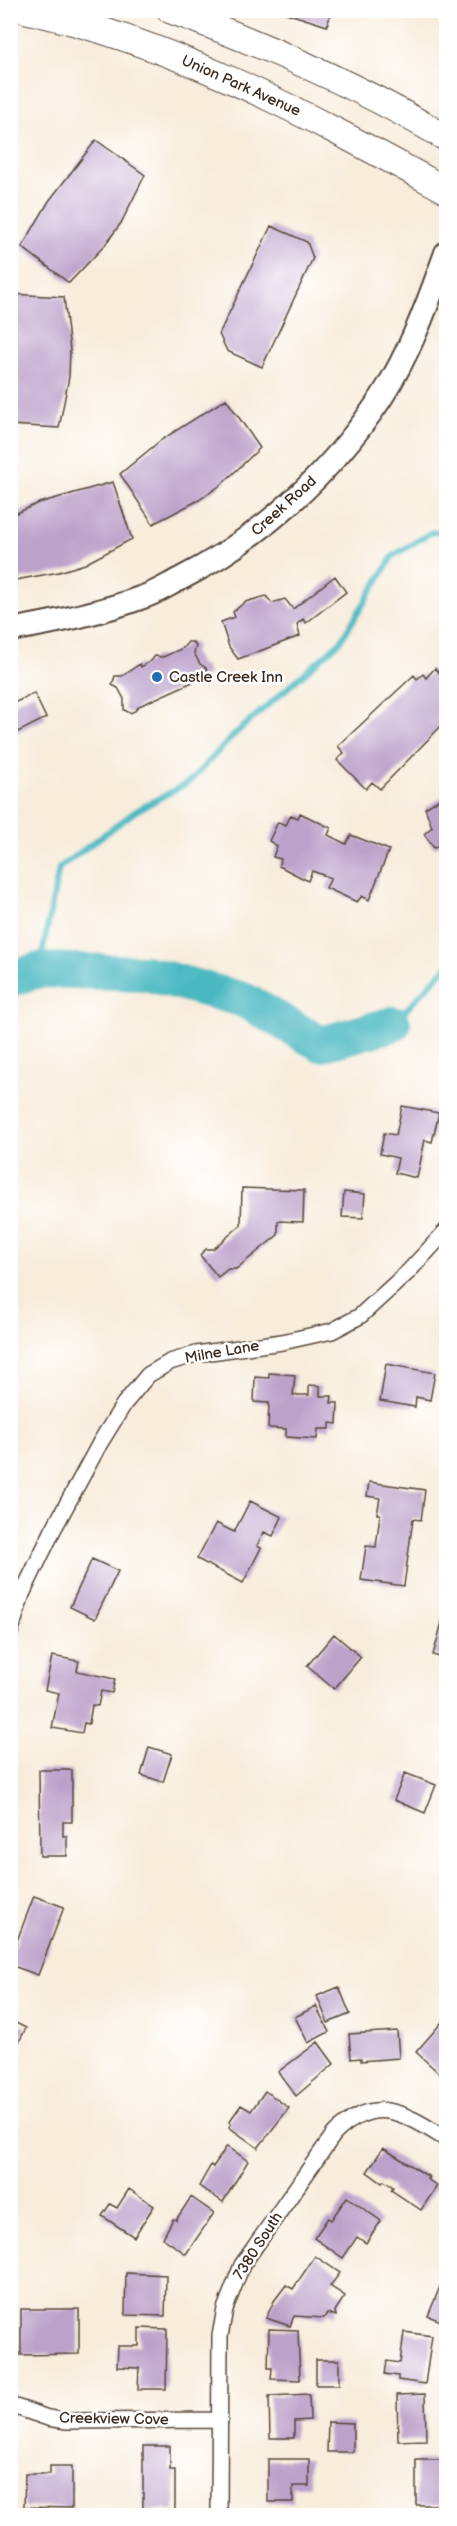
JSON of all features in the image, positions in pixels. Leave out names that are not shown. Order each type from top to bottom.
[{"type":"main road","name":"Union Park Avenue","points":[[25,10],[113,35],[200,67],[332,127],[447,189]]},
{"type":"main road","points":[[171,10],[301,64],[447,138]]},
{"type":"street","name":"Creek Road","points":[[10,630],[75,619],[145,597],[217,560],[269,522],[309,486],[336,457],[381,397],[422,319],[447,253]]},
{"type":"street","name":"Milne Lane","points":[[10,1634],[22,1594],[52,1530],[106,1433],[124,1404],[148,1375],[170,1362],[196,1354],[282,1342],[332,1331],[367,1310],[447,1231]]},
{"type":"street","name":"7380 South","points":[[219,2516],[220,2336],[225,2309],[242,2265],[334,2134],[349,2120],[362,2113],[396,2111],[447,2139]]},
{"type":"street","name":"Creekview Cove","points":[[10,2405],[48,2418],[67,2421],[220,2420]]},
{"type":"building","points":[[287,10],[332,10],[327,26],[286,13]]},
{"type":"building","points":[[96,140],[145,175],[121,223],[105,245],[69,283],[22,247],[49,201]]},
{"type":"building","points":[[271,226],[307,242],[313,258],[262,367],[227,351],[219,334]]},
{"type":"building","points":[[10,294],[64,297],[70,350],[69,377],[59,428],[10,425]]},
{"type":"building","points":[[226,399],[260,448],[221,485],[199,500],[153,524],[120,474],[161,440]]},
{"type":"building","points":[[113,482],[132,539],[85,564],[59,572],[10,581],[10,516],[39,503]]},
{"type":"building","points":[[335,576],[346,592],[306,623],[303,619],[297,624],[300,636],[238,659],[229,647],[221,622],[235,617],[233,612],[245,602],[266,596],[272,603],[285,599],[293,609]]},
{"type":"building","name":"Castle Creek Inn","points":[[188,642],[193,642],[196,646],[194,653],[200,664],[206,668],[208,675],[139,706],[135,711],[130,713],[124,710],[124,699],[118,688],[112,685],[115,676],[122,676],[140,664],[141,667],[155,656],[163,657],[183,648]]},
{"type":"building","points":[[435,668],[446,680],[446,721],[380,789],[372,782],[366,789],[337,760],[344,753],[338,746],[414,675],[417,679],[423,674],[426,678]]},
{"type":"building","points":[[34,693],[46,718],[10,736],[10,705]]},
{"type":"building","points":[[446,795],[446,849],[442,843],[434,848],[424,834],[432,827],[425,808]]},
{"type":"building","points":[[300,813],[331,828],[328,835],[346,844],[351,835],[389,850],[369,900],[362,896],[357,902],[326,888],[331,878],[312,871],[308,881],[279,866],[281,859],[273,857],[277,846],[269,841],[278,822],[286,825],[291,815],[298,818]]},
{"type":"building","points":[[402,1106],[439,1113],[432,1142],[425,1140],[417,1178],[395,1173],[398,1158],[380,1154],[384,1133],[396,1135]]},
{"type":"building","points":[[242,1188],[304,1190],[303,1222],[278,1221],[278,1235],[236,1269],[228,1269],[218,1277],[200,1255],[206,1249],[213,1249],[241,1225]]},
{"type":"building","points":[[344,1192],[365,1194],[363,1218],[342,1217]]},
{"type":"building","points":[[386,1364],[435,1373],[430,1400],[416,1397],[415,1407],[380,1401]]},
{"type":"building","points":[[269,1373],[295,1375],[293,1395],[309,1395],[309,1385],[320,1386],[320,1396],[332,1396],[331,1403],[338,1403],[337,1424],[330,1423],[330,1429],[318,1429],[317,1439],[286,1437],[286,1429],[268,1428],[269,1403],[254,1402],[255,1377],[269,1378]]},
{"type":"building","points":[[369,1482],[425,1490],[421,1520],[413,1519],[404,1586],[361,1580],[366,1546],[376,1547],[380,1514],[377,1514],[380,1498],[367,1496]]},
{"type":"building","points":[[250,1501],[282,1517],[273,1536],[264,1532],[257,1546],[261,1548],[243,1583],[197,1559],[216,1523],[234,1532]]},
{"type":"building","points":[[92,1559],[118,1571],[95,1619],[70,1607]]},
{"type":"building","points":[[443,1619],[446,1620],[446,1659],[433,1655]]},
{"type":"building","points":[[334,1634],[361,1657],[334,1689],[307,1666]]},
{"type":"building","points":[[52,1656],[79,1661],[77,1671],[115,1679],[112,1693],[101,1691],[98,1706],[92,1705],[89,1724],[84,1723],[82,1733],[52,1728],[59,1693],[45,1690]]},
{"type":"building","points":[[149,1747],[172,1754],[163,1782],[141,1775]]},
{"type":"building","points":[[39,1770],[72,1770],[72,1822],[63,1822],[63,1836],[67,1836],[67,1856],[40,1856]]},
{"type":"building","points":[[405,1773],[436,1785],[425,1813],[394,1800]]},
{"type":"building","points":[[34,1896],[64,1907],[38,1975],[10,1965],[10,1959]]},
{"type":"building","points":[[339,1987],[350,2014],[328,2023],[317,1996]]},
{"type":"building","points":[[316,2006],[329,2032],[308,2043],[295,2017]]},
{"type":"building","points":[[10,2020],[26,2028],[14,2052],[10,2051]]},
{"type":"building","points":[[442,2022],[446,2026],[446,2073],[443,2077],[416,2052]]},
{"type":"building","points":[[397,2031],[399,2058],[361,2061],[361,2058],[351,2059],[349,2034]]},
{"type":"building","points":[[318,2042],[334,2064],[296,2096],[278,2072]]},
{"type":"building","points":[[265,2091],[289,2108],[258,2148],[229,2127],[231,2124],[229,2122],[241,2105],[251,2111]]},
{"type":"building","points":[[227,2146],[248,2161],[223,2202],[199,2186],[211,2165],[213,2167]]},
{"type":"building","points":[[383,2148],[429,2177],[427,2179],[437,2186],[421,2210],[391,2190],[393,2187],[384,2181],[382,2183],[367,2172]]},
{"type":"building","points":[[129,2189],[154,2206],[134,2237],[102,2216],[110,2204],[117,2208]]},
{"type":"building","points":[[191,2197],[214,2213],[186,2254],[163,2238],[173,2219],[176,2220]]},
{"type":"building","points":[[347,2197],[381,2221],[366,2243],[357,2237],[343,2258],[314,2238],[328,2218],[331,2220]]},
{"type":"building","points":[[315,2256],[340,2273],[330,2286],[345,2296],[335,2311],[336,2316],[327,2313],[324,2318],[294,2316],[290,2326],[266,2318],[274,2301],[286,2285],[293,2289]]},
{"type":"building","points":[[446,2272],[446,2323],[428,2316]]},
{"type":"building","points":[[126,2273],[166,2275],[165,2316],[125,2315]]},
{"type":"building","points":[[21,2309],[79,2309],[79,2354],[21,2355]]},
{"type":"building","points":[[139,2328],[167,2329],[166,2389],[138,2389],[139,2368],[117,2367],[118,2346],[139,2346]]},
{"type":"building","points":[[269,2329],[298,2330],[300,2380],[271,2379],[272,2368],[268,2368]]},
{"type":"building","points":[[404,2332],[432,2336],[425,2384],[398,2380],[398,2376],[385,2374],[387,2361],[400,2363]]},
{"type":"building","points":[[316,2360],[339,2360],[339,2385],[316,2385]]},
{"type":"building","points":[[309,2394],[310,2420],[294,2421],[294,2438],[270,2438],[269,2396]]},
{"type":"building","points":[[425,2394],[426,2440],[398,2441],[397,2395]]},
{"type":"building","points":[[328,2422],[353,2423],[353,2452],[327,2452]]},
{"type":"building","points":[[143,2446],[170,2446],[170,2470],[175,2470],[175,2510],[143,2510]]},
{"type":"building","points":[[268,2459],[309,2459],[309,2486],[293,2486],[293,2502],[268,2502]]},
{"type":"building","points":[[416,2460],[444,2460],[444,2505],[416,2505]]},
{"type":"building","points":[[50,2466],[72,2466],[72,2508],[24,2507],[25,2474],[50,2474]]},
{"type":"waterway","points":[[39,970],[59,868],[136,811],[189,782],[235,734],[340,642],[393,556],[430,533],[446,530]]},
{"type":"waterway","points":[[393,1024],[446,967]]},
{"type":"waterway","points":[[10,979],[39,970],[145,973],[244,1000],[321,1044],[393,1024]]},
{"type":"place","name":"Castle Creek Inn","points":[[157,677]]}]
